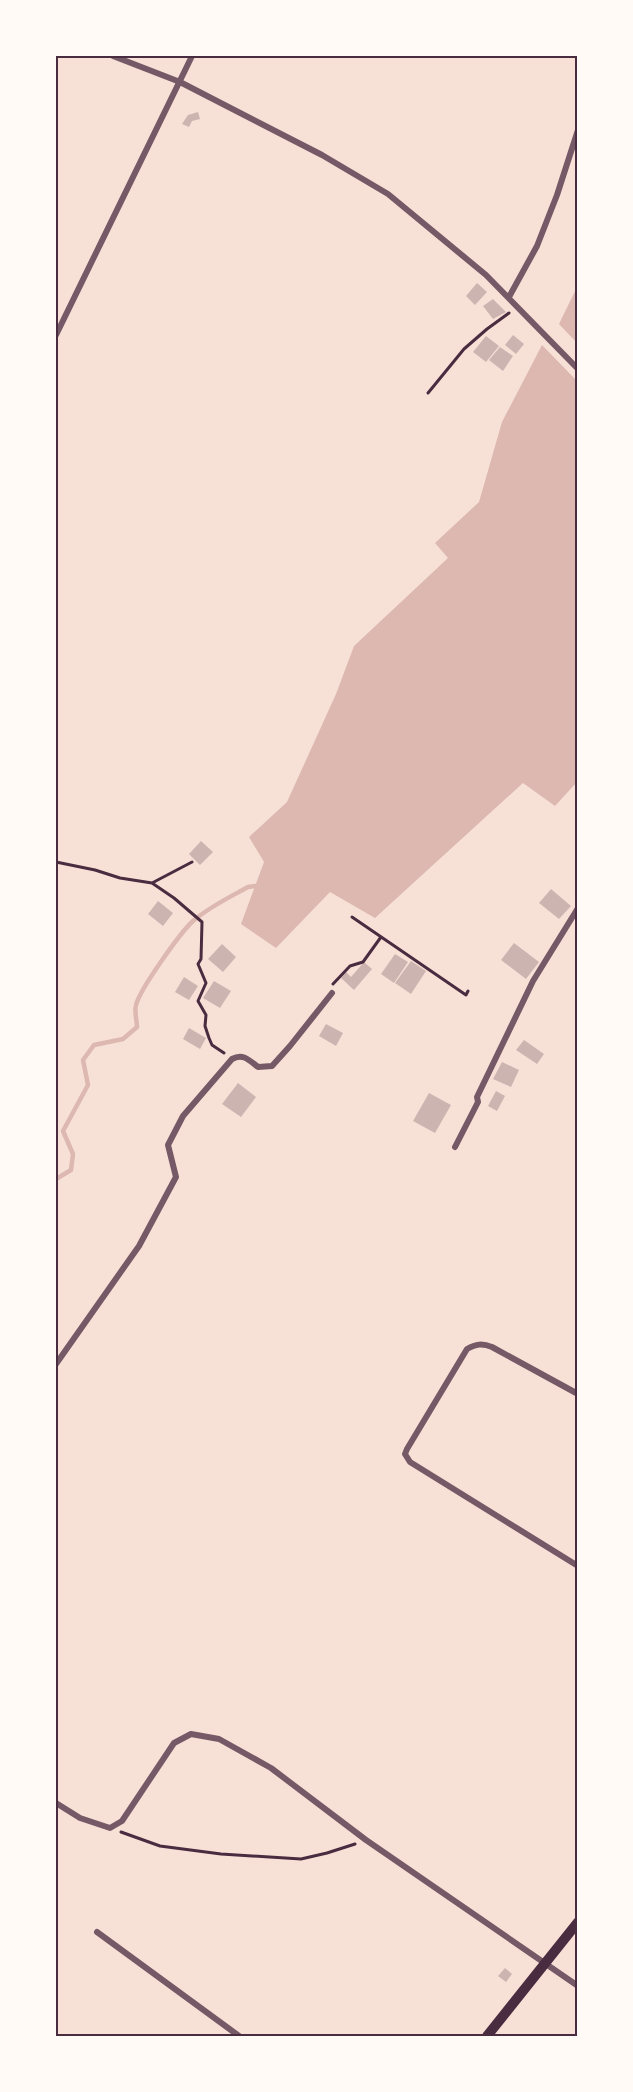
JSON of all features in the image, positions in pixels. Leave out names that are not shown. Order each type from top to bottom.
[{"type":"main road","points":[[487,2037],[578,1922]]},
{"type":"street","points":[[113,56],[180,82],[322,155],[388,194],[486,275],[578,369]]},
{"type":"street","points":[[56,335],[192,56]]},
{"type":"street","points":[[509,297],[537,246],[557,195],[578,130]]},
{"type":"street","points":[[455,1147],[533,981],[578,908]]},
{"type":"street","points":[[56,1364],[139,1246],[176,1177],[168,1145],[183,1116],[232,1059],[241,1056],[258,1067],[272,1066],[332,993]]},
{"type":"street","points":[[578,1395],[492,1347],[485,1344],[472,1346],[467,1349],[405,1454],[410,1462],[578,1566]]},
{"type":"street","points":[[56,1803],[80,1818],[110,1828],[122,1821],[174,1743],[191,1734],[219,1738],[271,1768],[366,1840],[578,1986]]},
{"type":"street","points":[[97,1932],[239,2037]]},
{"type":"path","points":[[428,393],[464,349],[518,307]]},
{"type":"path","points":[[56,862],[120,878],[152,883],[202,922],[201,959],[198,964],[206,983],[198,1001],[206,1015],[205,1026],[212,1045],[232,1059]]},
{"type":"path","points":[[152,883],[192,862]]},
{"type":"path","points":[[352,917],[466,995],[468,991]]},
{"type":"path","points":[[332,993],[336,979],[350,966],[363,962],[381,937]]},
{"type":"path","points":[[110,1828],[160,1846],[221,1854],[302,1859],[366,1840]]},
{"type":"shaded area","points":[[577,287],[577,343],[559,324]]},
{"type":"shaded area","points":[[542,345],[577,381],[577,782],[555,806],[523,783],[375,918],[330,892],[276,948],[241,924],[264,862],[249,837],[287,802],[336,694],[354,646],[448,558],[435,543],[479,502],[502,422]]},
{"type":"building","points":[[198,112],[200,119],[192,121],[189,127],[182,124],[188,115]]},
{"type":"building","points":[[477,283],[487,292],[475,305],[466,296]]},
{"type":"building","points":[[493,299],[506,312],[493,319],[483,306]]},
{"type":"building","points":[[513,335],[524,344],[516,354],[505,345]]},
{"type":"building","points":[[486,336],[499,346],[486,362],[473,352]]},
{"type":"building","points":[[500,347],[513,356],[503,371],[489,360]]},
{"type":"building","points":[[201,841],[213,852],[200,865],[189,854]]},
{"type":"building","points":[[551,889],[571,906],[559,919],[539,903]]},
{"type":"building","points":[[158,901],[173,913],[163,926],[148,914]]},
{"type":"building","points":[[514,943],[539,962],[526,979],[501,960]]},
{"type":"building","points":[[222,944],[236,957],[223,972],[208,959]]},
{"type":"building","points":[[395,954],[408,962],[394,983],[381,974]]},
{"type":"building","points":[[411,961],[426,971],[411,994],[395,983]]},
{"type":"building","points":[[364,962],[372,969],[354,990],[341,978],[346,972],[351,977]]},
{"type":"building","points":[[184,977],[198,986],[189,1000],[175,992]]},
{"type":"building","points":[[214,981],[231,991],[220,1008],[203,998]]},
{"type":"building","points":[[326,1024],[343,1033],[336,1046],[319,1036]]},
{"type":"building","points":[[189,1028],[206,1038],[200,1049],[183,1039]]},
{"type":"building","points":[[524,1040],[544,1054],[537,1064],[516,1050]]},
{"type":"building","points":[[502,1062],[519,1070],[511,1087],[493,1079]]},
{"type":"building","points":[[238,1083],[256,1097],[241,1117],[222,1104]]},
{"type":"building","points":[[496,1091],[505,1096],[497,1111],[488,1106]]},
{"type":"building","points":[[429,1093],[451,1105],[435,1133],[413,1121]]},
{"type":"building","points":[[505,1968],[512,1974],[506,1982],[498,1976]]},
{"type":"waterway","points":[[56,1179],[71,1170],[73,1154],[63,1131],[88,1085],[83,1060],[94,1045],[123,1039],[137,1027],[135,1008],[139,997],[161,962],[193,921],[220,902],[248,887],[255,886]]}]
